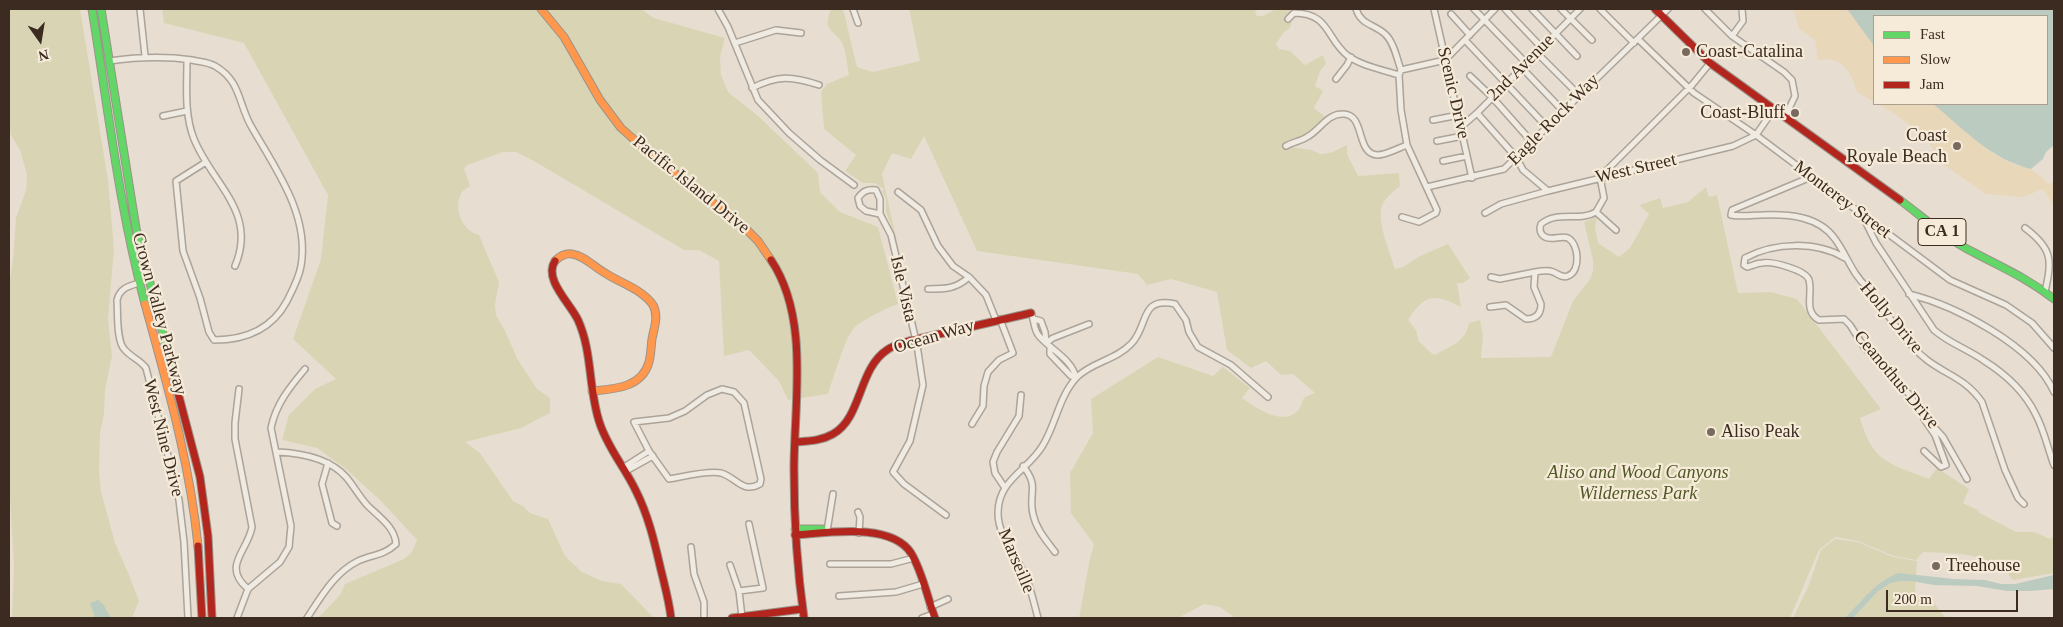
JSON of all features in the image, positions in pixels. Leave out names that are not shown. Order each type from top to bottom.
[{"type":"main road","name":"Crown Valley Parkway","points":[[92,9],[122,205],[139,283],[179,431],[190,481],[198,538],[202,618]]},
{"type":"main road","name":"Crown Valley Parkway","points":[[101,9],[131,199],[159,319],[200,477],[208,536],[212,618]]},
{"type":"main road","name":"Pacific Island Drive","points":[[541,9],[558,27],[606,109],[620,127],[640,145],[743,225],[758,242],[776,268],[790,301],[795,328],[797,412],[795,532],[804,618]]},
{"type":"main road","name":"CA 1","points":[[1655,9],[1710,63],[1953,240],[1972,252],[2010,270],[2054,299]]},
{"type":"main road","points":[[95,25],[99,28],[102,54],[109,61],[106,69],[107,82],[104,88]]},
{"type":"main road","points":[[141,244],[137,251],[142,277],[139,283],[145,286],[154,316],[159,319]]},
{"type":"main road","points":[[592,391],[622,388],[632,384],[643,374],[650,360],[656,323],[654,309],[643,296],[584,260],[568,254],[560,256],[555,261],[552,266],[552,278],[571,307],[582,332],[587,351],[592,391],[600,424],[644,508],[652,533],[671,618]]},
{"type":"main road","name":"Ocean Way","points":[[795,442],[815,442],[824,439],[843,426],[850,415],[871,368],[878,358],[893,346],[915,339],[998,320],[1033,316]]},
{"type":"main road","points":[[795,532],[859,533],[887,536],[898,540],[914,558],[933,613]]},
{"type":"main road","points":[[732,618],[802,609]]},
{"type":"street","points":[[140,9],[145,56]]},
{"type":"street","name":"Isle Vista","points":[[718,9],[735,43],[758,100],[789,133],[858,189],[876,190],[880,199],[880,214],[891,235],[915,339],[923,385],[910,441],[893,472],[904,484],[946,515]]},
{"type":"street","points":[[853,9],[858,23]]},
{"type":"street","points":[[1356,9],[1357,15],[1364,22],[1386,34],[1400,73],[1401,110],[1407,145],[1427,187],[1428,195],[1435,206],[1436,213],[1419,222],[1402,217]]},
{"type":"street","name":"Scenic Drive","points":[[1434,9],[1472,178]]},
{"type":"street","points":[[1474,9],[1527,64]]},
{"type":"street","points":[[1288,19],[1294,13],[1303,13],[1318,19],[1341,49],[1351,57],[1400,73],[1445,60],[1495,9]]},
{"type":"street","points":[[1504,9],[1542,48]]},
{"type":"street","points":[[1532,9],[1576,56]]},
{"type":"street","points":[[1561,9],[1592,40]]},
{"type":"street","name":"2nd Avenue","points":[[1461,127],[1507,84],[1580,9]]},
{"type":"street","name":"Monterey Street","points":[[1600,9],[1688,88],[1756,135],[1950,280],[2006,305],[2032,323],[2054,348]]},
{"type":"street","name":"Eagle Rock Way","points":[[1427,187],[1504,169],[1668,9]]},
{"type":"street","points":[[1705,9],[1732,36],[1784,72],[1792,80],[1796,96],[1785,117]]},
{"type":"street","points":[[1732,36],[1743,21],[1742,9]]},
{"type":"street","points":[[1451,14],[1470,34]]},
{"type":"street","points":[[735,43],[776,30],[801,33]]},
{"type":"street","points":[[1465,40],[1546,127]]},
{"type":"street","points":[[1537,53],[1579,95]]},
{"type":"street","points":[[109,61],[145,56],[214,65],[231,78],[250,123],[284,181],[296,211],[302,243],[301,267],[294,287],[280,314],[261,330],[224,340],[214,340],[209,332],[200,298],[183,251],[176,181],[206,162]]},
{"type":"street","points":[[1336,79],[1348,65],[1351,57]]},
{"type":"street","points":[[187,60],[188,124],[194,140],[206,162],[226,191],[238,218],[242,241],[241,252],[235,266]]},
{"type":"street","points":[[1491,277],[1500,279],[1550,271],[1566,276],[1572,274],[1576,267],[1576,254],[1571,241],[1566,238],[1549,239],[1544,237],[1540,230],[1542,222],[1562,216],[1585,216],[1596,212],[1604,198],[1600,177],[1688,88],[1710,63]]},
{"type":"street","points":[[1522,68],[1563,111]]},
{"type":"street","points":[[1470,76],[1492,97],[1531,142]]},
{"type":"street","points":[[752,88],[770,79],[798,78],[819,85]]},
{"type":"street","points":[[1756,135],[1774,109]]},
{"type":"street","points":[[163,116],[187,110]]},
{"type":"street","points":[[1477,113],[1516,157],[1523,170],[1548,191]]},
{"type":"street","points":[[1286,146],[1306,138],[1320,124],[1341,114],[1356,120],[1365,146],[1370,152],[1377,155],[1384,154],[1407,145]]},
{"type":"street","points":[[1433,120],[1459,115]]},
{"type":"street","name":"West Street","points":[[1485,213],[1501,204],[1600,177],[1732,146],[1756,135]]},
{"type":"street","points":[[1437,141],[1463,136]]},
{"type":"street","points":[[1442,161],[1467,156]]},
{"type":"street","name":"Holly Drive","points":[[1811,177],[1732,210],[1731,214],[1733,216],[1764,214],[1790,216],[1808,219],[1822,225],[1834,237],[1860,281],[1867,287],[1914,348],[1927,360],[1965,382],[1982,402],[2010,482],[2024,504]]},
{"type":"street","points":[[858,189],[860,206],[873,213],[880,214]]},
{"type":"street","points":[[898,192],[921,210],[938,246],[953,266],[969,277],[986,295],[1013,353],[999,360],[988,372],[984,386],[983,406],[972,424]]},
{"type":"street","points":[[1596,212],[1616,230]]},
{"type":"street","points":[[1862,216],[1876,243],[1934,330],[1947,341],[1983,360],[2008,377],[2024,395],[2036,414],[2054,465]]},
{"type":"street","points":[[2024,228],[2038,238],[2048,255],[2051,268],[2045,292]]},
{"type":"street","name":"Ceanothus Drive","points":[[1846,258],[1832,250],[1807,246],[1773,248],[1745,258],[1744,265],[1747,267],[1763,262],[1805,274],[1809,279],[1809,307],[1812,314],[1818,320],[1844,319],[1850,325],[1864,347],[1908,393],[1922,414],[1944,437],[1967,478]]},
{"type":"street","points":[[1490,307],[1504,305],[1524,319],[1536,317],[1542,304],[1534,287],[1535,272]]},
{"type":"street","points":[[928,289],[945,289],[960,286],[969,277]]},
{"type":"street","name":"West Nine Drive","points":[[139,283],[127,287],[118,295],[120,341],[126,352],[140,361],[146,368],[176,486],[184,542],[188,618]]},
{"type":"street","points":[[1909,294],[1921,297],[1965,316],[2008,342],[2032,362],[2054,392]]},
{"type":"street","points":[[1076,378],[1089,368],[1120,353],[1132,344],[1149,307],[1157,302],[1165,302],[1174,304],[1181,311],[1198,347],[1231,365],[1268,396]]},
{"type":"street","points":[[1033,316],[1041,321],[1048,345],[1056,350],[1076,372],[1076,378]]},
{"type":"street","points":[[1048,345],[1053,338],[1089,324]]},
{"type":"street","points":[[238,618],[248,589],[280,562],[289,547],[291,526],[271,428],[274,413],[285,393],[305,369]]},
{"type":"street","name":"Marseille","points":[[1038,618],[1030,586],[1001,529],[998,512],[1005,488],[1042,447],[1065,394],[1076,378]]},
{"type":"street","points":[[239,389],[235,423],[236,439],[252,527],[249,537],[238,555],[236,566],[240,579],[248,589]]},
{"type":"street","points":[[722,389],[734,392],[744,402],[761,479],[760,484],[743,486],[726,475],[717,473],[669,479],[651,453],[634,422],[669,418],[685,411],[707,395],[722,389]]},
{"type":"street","points":[[1005,488],[995,473],[993,462],[1019,416],[1021,395]]},
{"type":"street","points":[[1922,414],[1935,435],[1946,465],[1940,466],[1924,451]]},
{"type":"street","points":[[277,452],[299,452],[328,463],[344,475],[366,504],[396,535],[396,544],[387,553],[359,561],[339,573],[307,618]]},
{"type":"street","points":[[625,469],[651,453]]},
{"type":"street","points":[[328,463],[322,484],[332,523],[337,526]]},
{"type":"street","points":[[1023,466],[1033,483],[1032,505],[1036,523],[1044,538],[1055,552]]},
{"type":"street","points":[[827,531],[833,494]]},
{"type":"street","points":[[858,512],[860,517],[859,533]]},
{"type":"street","points":[[739,591],[763,588],[749,524]]},
{"type":"street","points":[[691,547],[694,574],[704,602],[704,618]]},
{"type":"street","points":[[830,564],[891,564],[914,558]]},
{"type":"street","points":[[730,565],[739,591],[742,617]]},
{"type":"street","points":[[839,596],[896,592],[923,584]]},
{"type":"street","points":[[922,618],[933,613],[948,599]]},
{"type":"green space","points":[[9,9],[80,9],[108,180],[114,249],[108,319],[112,356],[105,390],[104,414],[100,433],[99,471],[101,492],[115,543],[139,601],[132,618],[12,618],[14,566],[9,480],[9,286],[16,218],[26,190],[27,175],[20,150],[9,132]]},
{"type":"green space","points":[[162,9],[641,9],[654,18],[725,38],[720,57],[721,75],[728,92],[758,116],[818,173],[820,192],[840,212],[878,227],[898,304],[875,314],[854,328],[843,350],[828,394],[788,400],[779,381],[749,350],[724,356],[719,261],[699,250],[684,250],[516,152],[503,152],[467,165],[464,169],[470,186],[463,191],[459,200],[458,207],[461,219],[468,229],[479,235],[499,282],[495,305],[496,315],[518,360],[537,389],[550,398],[550,413],[521,428],[465,442],[480,453],[513,501],[523,506],[530,513],[548,519],[565,556],[582,572],[602,581],[621,584],[654,618],[318,618],[340,595],[345,584],[404,559],[412,552],[417,540],[383,503],[346,469],[317,448],[282,440],[289,415],[315,389],[336,379],[293,339],[321,259],[328,195],[244,43],[164,23]]},
{"type":"green space","name":"Aliso and Wood Canyons Wilderness Park","points":[[831,9],[843,9],[857,67],[873,72],[920,61],[909,9],[1258,9],[1255,12],[1257,16],[1263,16],[1276,9],[1295,9],[1290,28],[1284,32],[1276,44],[1279,49],[1290,51],[1305,65],[1323,55],[1326,64],[1320,71],[1315,86],[1323,91],[1314,108],[1330,121],[1312,136],[1290,143],[1289,147],[1312,150],[1320,154],[1330,153],[1347,145],[1347,154],[1358,176],[1399,173],[1400,186],[1386,200],[1381,210],[1383,232],[1395,269],[1403,267],[1420,256],[1448,244],[1470,278],[1463,283],[1457,283],[1461,307],[1443,299],[1430,298],[1414,311],[1408,320],[1416,330],[1419,342],[1435,355],[1461,339],[1469,323],[1480,320],[1483,335],[1481,358],[1551,357],[1573,301],[1590,279],[1593,271],[1593,260],[1584,222],[1597,217],[1595,227],[1598,243],[1619,257],[1630,248],[1649,214],[1639,205],[1660,198],[1663,208],[1688,202],[1706,187],[1709,197],[1717,195],[1738,293],[1771,292],[1797,299],[1881,409],[1860,418],[1865,433],[1877,453],[1893,465],[1929,479],[1937,468],[1969,489],[1963,503],[2016,532],[2034,532],[2050,539],[2054,536],[2054,573],[2013,580],[1995,564],[1972,556],[1923,552],[1916,560],[1894,556],[1858,541],[1835,537],[1819,550],[1790,618],[1235,618],[1220,607],[1204,604],[1178,618],[1079,618],[1094,544],[1071,513],[1070,473],[1093,433],[1091,399],[1158,357],[1213,376],[1223,367],[1250,388],[1242,398],[1262,411],[1279,417],[1293,414],[1300,408],[1304,398],[1315,393],[1293,374],[1281,375],[1266,361],[1251,368],[1227,350],[1217,292],[1171,279],[1147,285],[1138,274],[977,251],[924,136],[911,159],[892,153],[882,174],[897,242],[886,212],[886,199],[882,191],[884,189],[874,183],[863,183],[845,171],[856,155],[824,129],[821,92],[827,84],[849,75],[842,43],[828,25]]},
{"type":"green space","points":[[1835,539],[1858,542],[1893,557],[1917,561],[1915,594],[1934,603],[1946,618],[1793,618],[1808,587],[1821,550]]},
{"type":"sand","name":"Coast Royale Beach","points":[[1793,9],[1847,9],[1873,45],[1873,101],[1857,92],[1852,78],[1839,63],[1826,59],[1818,60],[1815,40],[1799,29]]},
{"type":"sand","name":"Coast Royale Beach","points":[[1880,105],[1934,105],[1992,153],[2015,165],[2031,169],[2045,180],[2047,184],[2054,182],[2054,206],[2043,189],[2023,197],[1986,194],[1941,163],[1927,139],[1894,113]]},
{"type":"shaded area","points":[[1847,9],[2054,9],[2054,145],[2046,152],[2043,159],[2031,169],[2016,164],[1990,151],[1934,105],[2048,105],[2048,15],[1873,15],[1873,45]]},
{"type":"shaded area","points":[[1899,573],[1954,579],[1985,580],[2001,584],[2015,584],[2054,575],[2054,589],[2007,591],[1977,586],[1934,585],[1900,581],[1891,583],[1878,591],[1853,618],[1845,618],[1876,586]]},
{"type":"shaded area","points":[[98,600],[103,604],[111,618],[95,618],[90,603]]},
{"type":"traffic: fast","points":[[92,9],[121,194],[145,304]]},
{"type":"traffic: fast","points":[[101,9],[136,228],[177,389]]},
{"type":"traffic: fast","points":[[1900,200],[1954,241],[2024,279],[2054,299]]},
{"type":"traffic: fast","points":[[795,529],[822,529]]},
{"type":"traffic: slow","points":[[541,9],[564,37],[600,100],[621,128],[655,158],[743,226],[758,241],[771,260]]},
{"type":"traffic: slow","points":[[555,261],[567,254],[581,257],[643,295],[655,309],[656,322],[650,359],[645,371],[634,382],[626,386],[592,391]]},
{"type":"traffic: slow","points":[[145,304],[184,454],[198,546]]},
{"type":"traffic: jam","points":[[1655,9],[1710,63],[1900,200]]},
{"type":"traffic: jam","points":[[771,260],[783,283],[791,308],[795,334],[797,362],[794,469],[795,506],[798,563],[804,618]]},
{"type":"traffic: jam","points":[[555,261],[552,268],[555,283],[578,320],[583,333],[596,411],[600,424],[607,441],[636,491],[647,518],[671,618]]},
{"type":"traffic: jam","points":[[795,442],[824,438],[842,427],[850,417],[870,369],[878,358],[890,348],[909,341],[1031,313]]},
{"type":"traffic: jam","points":[[177,389],[200,477],[208,536],[212,618]]},
{"type":"traffic: jam","points":[[795,535],[840,532],[874,533],[902,543],[915,561],[935,618]]},
{"type":"traffic: jam","points":[[198,546],[202,618]]},
{"type":"traffic: jam","points":[[732,618],[802,609]]},
{"type":"place","name":"Coast-Catalina","points":[[1686,52]]},
{"type":"place","name":"Coast-Bluff","points":[[1795,113]]},
{"type":"place","name":"Coast Royale Beach","points":[[1957,146]]},
{"type":"place","name":"Aliso Peak","points":[[1711,432]]},
{"type":"place","name":"Treehouse","points":[[1936,566]]}]
